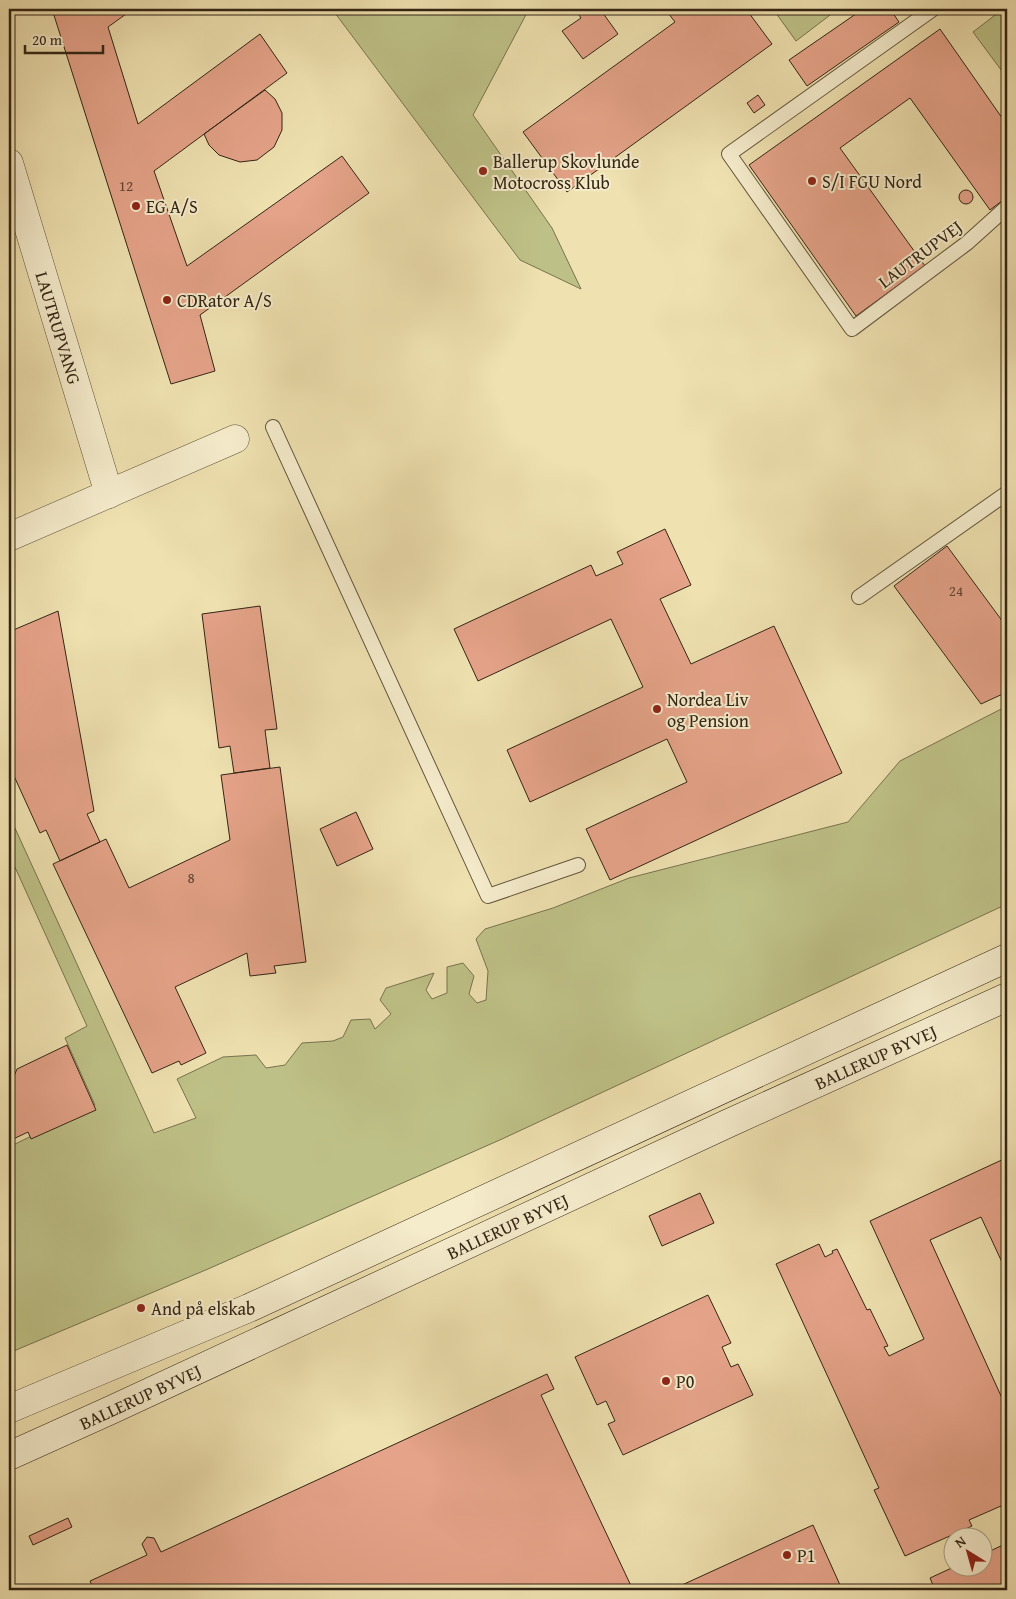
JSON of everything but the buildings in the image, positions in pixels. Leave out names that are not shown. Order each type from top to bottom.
[{"type":"main road","name":"LAUTRUPVANG","points":[[9,164],[109,494]]},
{"type":"main road","points":[[9,538],[236,439]]},
{"type":"main road","name":"BALLERUP BYVEJ","points":[[9,1409],[249,1308],[1007,958]]},
{"type":"main road","name":"BALLERUP BYVEJ","points":[[9,1456],[738,1119],[1007,997]]},
{"type":"lane","name":"LAUTRUPVEJ","points":[[933,9],[729,154],[852,329],[967,243],[1007,207]]},
{"type":"lane","points":[[273,427],[488,896],[578,865]]},
{"type":"lane","points":[[859,597],[1007,493]]},
{"type":"green space","name":"Ballerup Skovlunde Motocross Klub","points":[[332,9],[529,9],[473,115],[552,228],[581,289],[520,260]]},
{"type":"green space","points":[[773,9],[838,9],[796,41]]},
{"type":"green space","points":[[1003,9],[1007,9],[1007,78],[973,32]]},
{"type":"green space","points":[[1007,706],[1007,904],[502,1139],[208,1269],[9,1353],[9,1147],[95,1105],[65,1038],[87,1026],[9,854],[9,815],[154,1133],[196,1118],[177,1079],[223,1057],[256,1055],[266,1068],[285,1065],[302,1043],[333,1041],[343,1037],[351,1020],[370,1019],[375,1029],[391,1014],[380,1000],[386,988],[434,973],[426,990],[432,999],[447,993],[447,967],[463,963],[474,976],[469,994],[477,1003],[486,1000],[488,971],[476,939],[485,929],[553,908],[629,878],[848,822],[900,761]]},
{"type":"place","name":"Ballerup Skovlunde Motocross Klub","points":[[483,171]]},
{"type":"place","name":"S/I FGU Nord","points":[[812,181]]},
{"type":"place","name":"EG A/S","points":[[136,206]]},
{"type":"place","name":"CDRator A/S","points":[[167,300]]},
{"type":"place","name":"Nordea Liv og Pension","points":[[657,709]]},
{"type":"place","name":"And på elskab","points":[[141,1308]]},
{"type":"place","name":"P0","points":[[666,1381]]},
{"type":"place","name":"P1","points":[[787,1555]]}]
